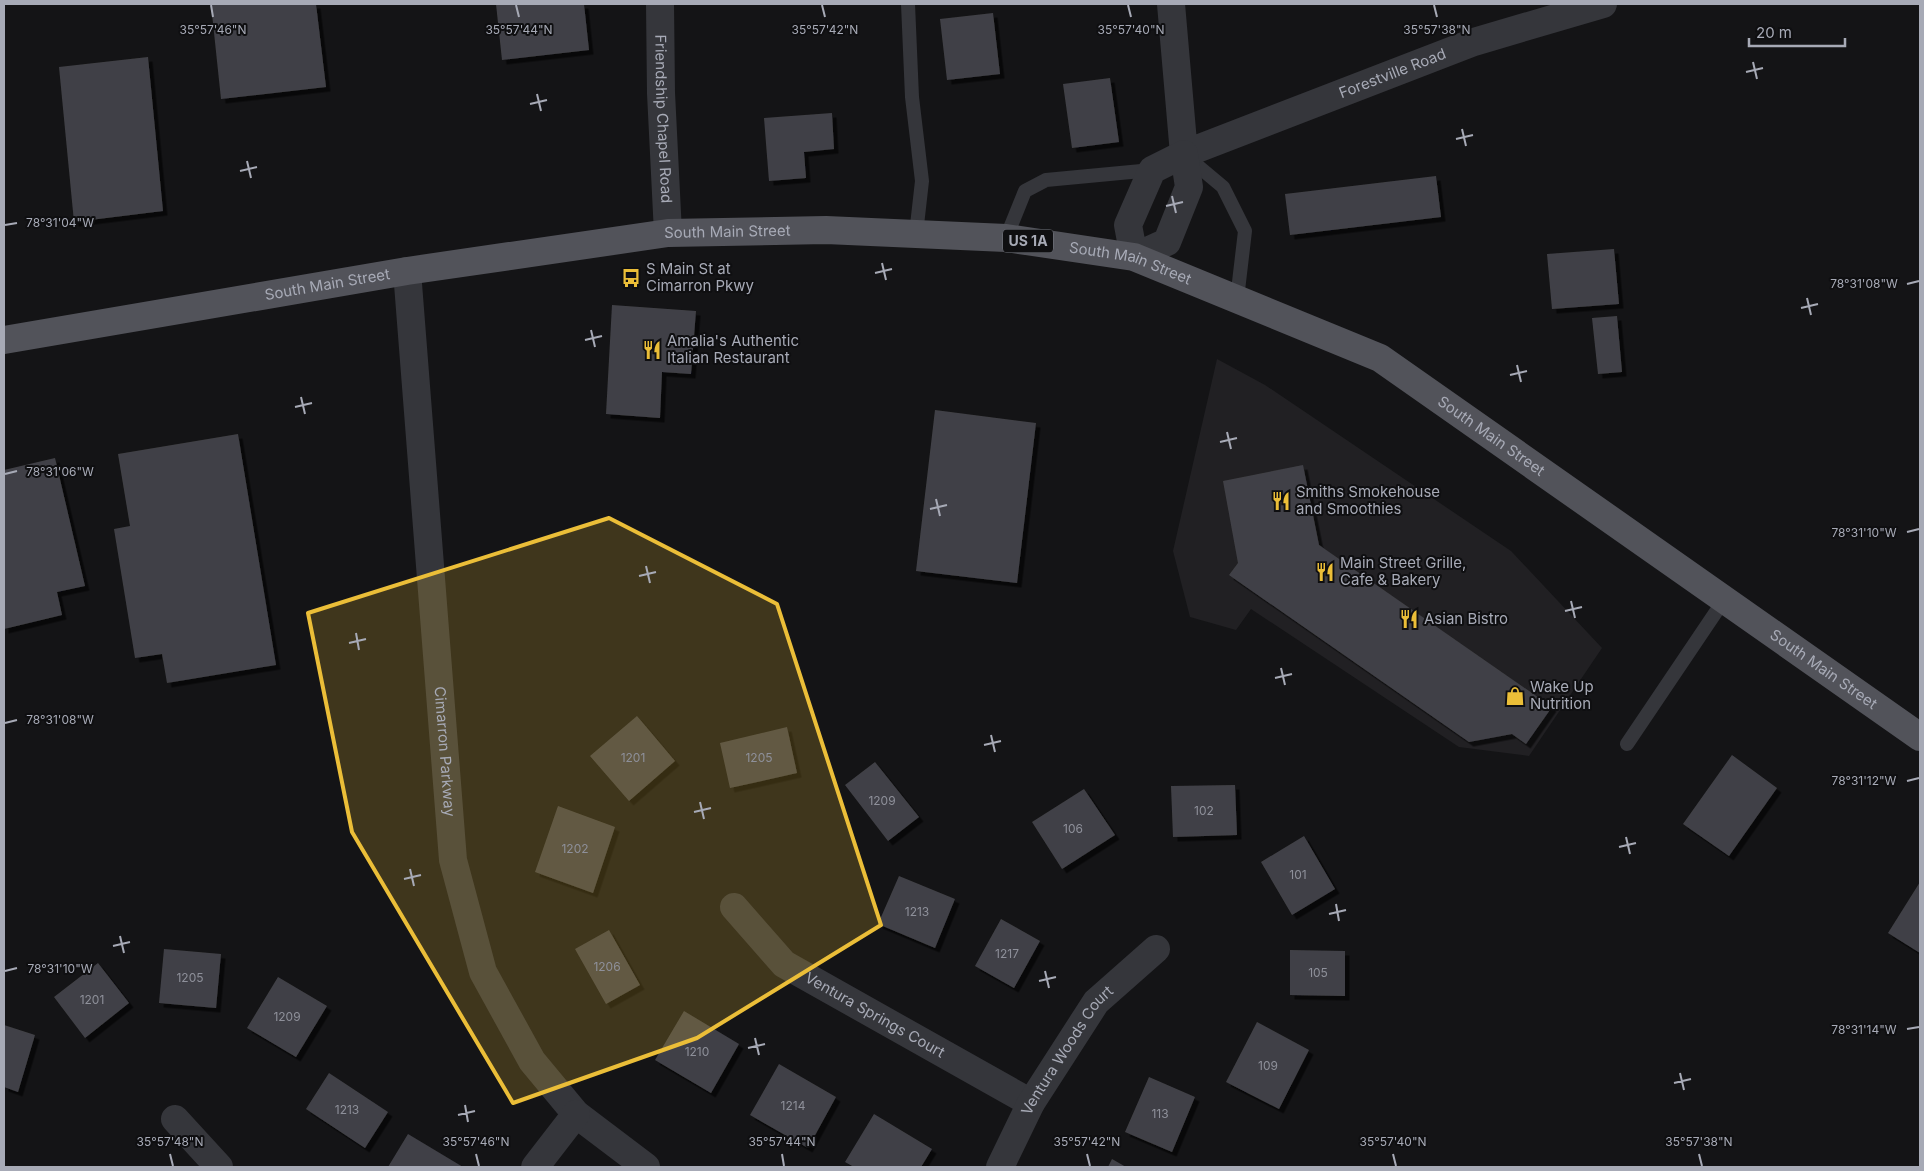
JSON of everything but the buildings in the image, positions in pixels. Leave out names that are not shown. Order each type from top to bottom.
[{"type":"main road","name":"South Main Street","points":[[4,340],[407,271],[668,233],[826,230],[1006,238],[1134,258],[1380,358],[1920,737]]},
{"type":"street","name":"Friendship Chapel Road","points":[[660,4],[661,93],[668,233]]},
{"type":"street","points":[[1152,170],[1128,225],[1134,258],[1167,242],[1189,187],[1184,154],[1171,4]]},
{"type":"street","name":"Forestville Road","points":[[1152,170],[1184,154],[1474,42],[1603,4]]},
{"type":"street","name":"Cimarron Parkway","points":[[407,271],[453,860],[483,972],[532,1061],[576,1114],[646,1167]]},
{"type":"street","name":"Ventura Springs Court","points":[[734,906],[784,964],[1032,1103]]},
{"type":"street","name":"Ventura Woods Court","points":[[1000,1167],[1032,1103],[1096,1002],[1156,949]]},
{"type":"street","points":[[535,1167],[576,1114]]},
{"type":"street","points":[[175,1119],[219,1167]]},
{"type":"lane","points":[[908,4],[912,97],[922,181],[916,234]]},
{"type":"lane","points":[[1184,154],[1222,187],[1245,231],[1237,299]]},
{"type":"lane","points":[[1006,238],[1025,191],[1046,180],[1152,170]]},
{"type":"lane","points":[[1627,744],[1724,600]]},
{"type":"highlighted area","points":[[609,518],[777,604],[881,925],[697,1038],[513,1103],[352,832],[308,613]]},
{"type":"shaded area","points":[[1217,359],[1265,385],[1511,551],[1602,648],[1529,756],[1459,747],[1251,609],[1236,630],[1190,617],[1173,551]]},
{"type":"place","name":"S Main St at Cimarron Pkwy","points":[[631,278]]},
{"type":"place","name":"Amalia's Authentic Italian Restaurant","points":[[652,350]]},
{"type":"place","name":"Smiths Smokehouse and Smoothies","points":[[1281,501]]},
{"type":"place","name":"Main Street Grille, Cafe & Bakery","points":[[1325,572]]},
{"type":"place","name":"Asian Bistro","points":[[1409,619]]},
{"type":"place","name":"Wake Up Nutrition","points":[[1515,696]]}]
